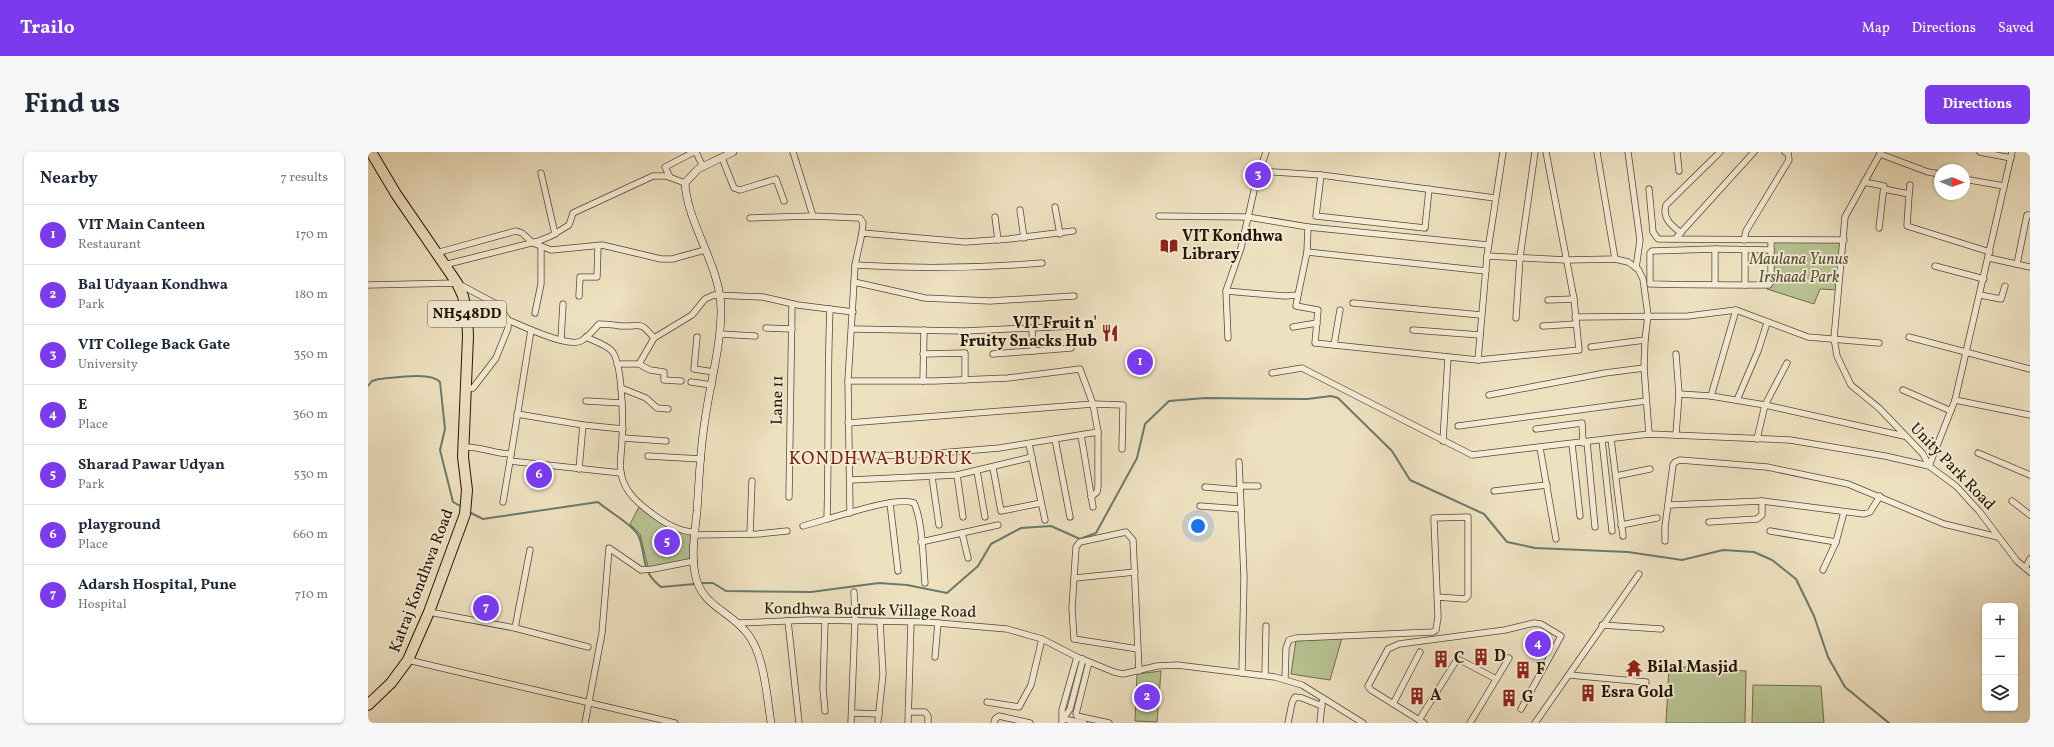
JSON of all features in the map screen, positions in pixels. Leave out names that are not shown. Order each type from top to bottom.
[{"type":"highway","name":"NH548DD","points":[[371,152],[396,194],[457,283],[463,296],[467,314],[468,344],[465,389],[464,447]]},
{"type":"highway","name":"Katraj Kondhwa Road","points":[[368,705],[391,683],[408,660],[429,612],[465,514],[467,502],[464,447]]},
{"type":"street","points":[[670,177],[665,167],[695,152],[703,166]]},
{"type":"street","points":[[733,152],[703,166],[685,182],[686,192],[705,250],[713,269],[720,296],[720,334],[705,419],[693,550],[695,574],[699,590],[713,605],[738,623],[748,634],[755,646],[766,690],[771,723]]},
{"type":"street","points":[[793,152],[813,216]]},
{"type":"street","points":[[1228,338],[1226,292],[1241,248],[1256,182],[1266,152]]},
{"type":"street","points":[[1478,360],[1488,245],[1503,152]]},
{"type":"street","points":[[1516,318],[1520,258],[1536,152]]},
{"type":"street","points":[[1308,226],[1307,252],[1296,306],[1318,310],[1315,343],[1478,360],[1579,350],[1574,298],[1546,152]]},
{"type":"street","points":[[1597,152],[1615,258]]},
{"type":"street","points":[[1628,152],[1640,240],[1636,268]]},
{"type":"street","points":[[1677,152],[1679,171]]},
{"type":"street","points":[[1680,232],[1667,222],[1664,211],[1666,205],[1720,152]]},
{"type":"street","points":[[1676,239],[1680,232],[1754,152]]},
{"type":"street","points":[[1744,240],[1746,231],[1789,160],[1788,153],[1785,152]]},
{"type":"street","points":[[1272,373],[1302,368],[1443,441],[1475,455],[1649,434],[1676,434],[1790,440],[1886,456],[1929,466],[1952,411],[1955,400],[1984,279],[2011,155],[1980,152]]},
{"type":"street","points":[[1880,153],[1934,173]]},
{"type":"street","name":"Unity Park Road","points":[[1880,153],[1845,216],[1834,338],[1837,356],[1851,385],[1879,408],[1904,436],[1923,454],[1929,466],[1956,486],[1979,511],[2017,561],[2028,570]]},
{"type":"street","points":[[722,158],[734,188],[740,190],[776,179],[784,201]]},
{"type":"street","points":[[1260,171],[1321,175],[1495,198]]},
{"type":"street","points":[[541,174],[555,234]]},
{"type":"street","points":[[1321,175],[1316,216],[1425,228],[1429,189]]},
{"type":"street","points":[[444,265],[533,243],[555,234],[569,225],[573,213],[653,176],[670,177],[685,182]]},
{"type":"street","points":[[1970,180],[2004,186]]},
{"type":"street","points":[[1864,182],[1884,186],[1884,189],[1909,194]]},
{"type":"street","points":[[1910,185],[1908,226],[1989,255],[2030,267]]},
{"type":"street","points":[[1649,189],[1654,236],[1658,239],[1844,240]]},
{"type":"street","points":[[1878,228],[1884,189]]},
{"type":"street","points":[[1055,207],[1060,234]]},
{"type":"street","points":[[1020,210],[1024,238]]},
{"type":"street","points":[[2017,264],[2027,215],[2030,215]]},
{"type":"street","points":[[750,218],[813,216],[860,218],[863,223],[855,265],[848,382],[850,513]]},
{"type":"street","points":[[1159,216],[1248,217],[1308,226],[1488,245]]},
{"type":"street","points":[[995,217],[998,240]]},
{"type":"street","points":[[436,253],[516,231],[522,233],[533,243],[551,250],[598,246],[661,259],[672,259],[705,250]]},
{"type":"street","points":[[862,233],[965,242],[1024,238],[1073,231]]},
{"type":"street","points":[[1771,240],[1771,250],[1770,284],[1650,284],[1649,281],[1648,256],[1652,251],[1771,250]]},
{"type":"street","points":[[534,313],[541,284],[541,246]]},
{"type":"street","points":[[579,296],[580,277],[597,277],[598,246]]},
{"type":"street","points":[[1714,250],[1715,285]]},
{"type":"street","points":[[1745,250],[1745,285]]},
{"type":"street","points":[[1307,252],[1486,271]]},
{"type":"street","points":[[1487,256],[1566,260],[1615,258],[1628,262],[1636,268],[1643,279],[1648,315],[1644,368],[1649,434]]},
{"type":"street","points":[[855,265],[913,269],[984,267],[1042,263]]},
{"type":"street","points":[[1935,266],[1984,279]]},
{"type":"street","points":[[854,282],[925,298],[990,301],[1074,296]]},
{"type":"street","points":[[368,285],[457,283],[498,305],[508,320],[561,340],[580,342],[599,324],[622,326],[638,324],[646,328],[654,338]]},
{"type":"street","points":[[1980,295],[2001,299],[2005,286]]},
{"type":"street","points":[[1226,292],[1298,295]]},
{"type":"street","points":[[639,364],[654,338],[692,315],[705,299],[714,295],[755,296],[792,304],[853,312]]},
{"type":"street","points":[[1548,300],[1574,298]]},
{"type":"street","points":[[1353,303],[1481,315]]},
{"type":"street","points":[[561,340],[563,304]]},
{"type":"street","name":"Lane 11","points":[[788,497],[792,304]]},
{"type":"street","points":[[828,519],[828,372],[830,309]]},
{"type":"street","points":[[1334,345],[1340,310]]},
{"type":"street","points":[[1575,317],[1648,315],[1688,316],[1736,310],[1808,337],[1822,340],[1834,338],[1878,343]]},
{"type":"street","points":[[1710,396],[1736,310]]},
{"type":"street","points":[[465,389],[472,388],[496,358],[508,328],[508,320]]},
{"type":"street","points":[[1737,400],[1758,351],[1767,322]]},
{"type":"street","points":[[1293,327],[1317,323]]},
{"type":"street","points":[[1543,326],[1576,324]]},
{"type":"street","points":[[852,329],[1032,329],[1074,326]]},
{"type":"street","points":[[766,328],[792,329]]},
{"type":"street","points":[[1032,329],[1032,350]]},
{"type":"street","points":[[503,502],[532,330]]},
{"type":"street","points":[[923,381],[924,330]]},
{"type":"street","points":[[1413,330],[1480,335]]},
{"type":"street","points":[[720,334],[755,336]]},
{"type":"street","points":[[586,337],[612,351],[617,364],[621,388],[623,429],[620,473],[627,489],[637,503],[666,524],[684,532],[695,534],[750,534],[787,531]]},
{"type":"street","points":[[697,337],[694,369],[714,372]]},
{"type":"street","points":[[1909,337],[2030,370]]},
{"type":"street","points":[[1591,347],[1645,340]]},
{"type":"street","points":[[993,354],[1071,348]]},
{"type":"street","points":[[923,354],[965,353],[965,380]]},
{"type":"street","points":[[1676,354],[1679,394],[1676,434]]},
{"type":"street","points":[[1443,441],[1448,357]]},
{"type":"street","points":[[1758,439],[1765,405],[1787,363]]},
{"type":"street","points":[[617,364],[639,364],[650,370],[664,372],[664,380],[681,381]]},
{"type":"street","points":[[1489,395],[1599,374],[1644,368]]},
{"type":"street","points":[[848,382],[1008,378],[1080,369],[1093,404],[1098,432],[1098,486],[1097,492],[1091,497]]},
{"type":"street","points":[[691,382],[712,385]]},
{"type":"street","points":[[621,388],[646,398],[657,408],[668,409]]},
{"type":"street","points":[[1903,390],[1952,411]]},
{"type":"street","points":[[1679,394],[1710,396],[1765,405],[1904,436]]},
{"type":"street","points":[[1955,400],[2030,415]]},
{"type":"street","points":[[586,401],[622,403]]},
{"type":"street","points":[[1458,426],[1646,401]]},
{"type":"street","points":[[848,423],[1093,404],[1124,404],[1122,449]]},
{"type":"street","points":[[517,414],[584,425],[623,429]]},
{"type":"street","points":[[1536,429],[1582,423],[1595,527]]},
{"type":"street","points":[[580,469],[584,425]]},
{"type":"street","points":[[849,456],[915,455],[1030,444],[1098,432]]},
{"type":"street","points":[[1081,435],[1093,507]]},
{"type":"street","points":[[622,438],[666,441]]},
{"type":"street","points":[[1055,439],[1070,517]]},
{"type":"street","points":[[1611,439],[1622,536]]},
{"type":"street","points":[[1602,440],[1612,532]]},
{"type":"street","points":[[1030,444],[1045,520]]},
{"type":"street","points":[[1572,444],[1580,516]]},
{"type":"street","points":[[464,447],[472,446],[497,453],[511,454]]},
{"type":"street","points":[[1540,448],[1556,539]]},
{"type":"street","points":[[1978,453],[2030,475]]},
{"type":"street","points":[[648,456],[701,459]]},
{"type":"street","points":[[850,480],[957,476],[1032,457]]},
{"type":"street","points":[[1665,541],[1665,527],[1673,465],[1675,462],[1680,460],[1767,467],[1848,484],[1880,496],[1944,524],[1999,537]]},
{"type":"street","points":[[510,462],[620,473]]},
{"type":"street","points":[[1239,462],[1244,577],[1242,673]]},
{"type":"street","points":[[993,468],[1001,510],[1041,503]]},
{"type":"street","points":[[1616,476],[1650,469]]},
{"type":"street","points":[[977,471],[985,517]]},
{"type":"street","points":[[957,476],[963,517]]},
{"type":"street","points":[[932,477],[939,525]]},
{"type":"street","points":[[750,534],[752,481]]},
{"type":"street","points":[[1494,491],[1547,485]]},
{"type":"street","points":[[1205,487],[1240,488],[1258,486]]},
{"type":"street","points":[[1669,505],[1762,501],[1864,514],[1870,512],[1880,496]]},
{"type":"street","points":[[803,526],[890,503],[908,500],[914,503],[917,509],[925,583]]},
{"type":"street","points":[[1709,522],[1757,519],[1762,515],[1762,501]]},
{"type":"street","points":[[2012,501],[2030,515]]},
{"type":"street","points":[[890,503],[898,571]]},
{"type":"street","points":[[1200,506],[1241,510]]},
{"type":"street","points":[[1823,570],[1836,542],[1844,512]]},
{"type":"street","points":[[1285,679],[1286,648],[1289,640],[1296,638],[1433,632],[1436,630],[1438,625],[1434,518],[1467,517],[1468,596],[1465,599],[1437,597]]},
{"type":"street","points":[[1621,525],[1656,518]]},
{"type":"street","points":[[921,542],[998,525]]},
{"type":"street","points":[[1770,531],[1836,542]]},
{"type":"street","points":[[1138,648],[1074,639],[1072,608],[1076,547],[1080,542],[1126,532],[1133,540],[1135,572],[1139,671]]},
{"type":"street","points":[[962,533],[968,558]]},
{"type":"street","points":[[584,723],[602,633],[609,548],[643,570],[650,570],[694,561]]},
{"type":"street","points":[[515,628],[530,550]]},
{"type":"street","points":[[2028,570],[2030,559]]},
{"type":"street","points":[[1075,578],[1135,572]]},
{"type":"street","points":[[1535,723],[1639,574]]},
{"type":"street","points":[[851,723],[855,621],[854,592]]},
{"type":"street","points":[[429,612],[515,628],[588,647]]},
{"type":"street","points":[[788,620],[798,723]]},
{"type":"street","name":"Kondhwa Budruk Village Road","points":[[738,623],[788,620],[911,622],[1008,629],[1042,639],[1080,658],[1118,673],[1139,671],[1157,666],[1177,665],[1265,675],[1285,679],[1302,685],[1363,723]]},
{"type":"street","points":[[825,621],[823,688],[825,711]]},
{"type":"street","points":[[878,721],[882,674],[880,622]]},
{"type":"street","points":[[908,723],[911,622]]},
{"type":"street","points":[[935,657],[938,623]]},
{"type":"street","points":[[1496,679],[1460,660],[1456,661],[1421,721],[1371,690],[1368,686],[1388,650],[1394,645],[1505,630],[1534,623],[1541,624],[1561,636],[1521,708]]},
{"type":"street","points":[[1265,675],[1266,626]]},
{"type":"street","points":[[1602,626],[1661,629]]},
{"type":"street","points":[[987,702],[1019,707],[1031,685],[1042,639]]},
{"type":"street","points":[[1393,704],[1420,652]]},
{"type":"street","points":[[1080,658],[1062,710],[1063,721],[1084,723]]},
{"type":"street","points":[[1470,723],[1509,658]]},
{"type":"street","points":[[408,660],[675,723]]},
{"type":"street","points":[[1089,662],[1076,714],[1077,716],[1109,723]]},
{"type":"street","points":[[1569,675],[1646,682]]},
{"type":"street","points":[[1288,723],[1292,703],[1295,697],[1322,706]]},
{"type":"street","points":[[1320,723],[1322,698]]},
{"type":"street","points":[[909,712],[925,712],[928,716],[928,723]]},
{"type":"street","points":[[852,713],[879,714]]},
{"type":"street","points":[[994,723],[996,717],[999,716],[1030,723]]},
{"type":"green space","name":"Maulana Yunus Irshaad Park","points":[[1771,240],[1844,240],[1839,290],[1820,289],[1814,304],[1767,289]]},
{"type":"green space","points":[[639,507],[664,525],[678,531],[693,533],[690,549],[692,564],[655,569],[648,567],[640,534],[630,524]]},
{"type":"green space","points":[[1342,638],[1330,680],[1291,674],[1296,640]]},
{"type":"green space","points":[[1669,666],[1746,671],[1745,723],[1666,723]]},
{"type":"green space","points":[[1161,671],[1157,722],[1135,721],[1137,674]]},
{"type":"green space","points":[[1753,685],[1821,686],[1824,723],[1752,723]]},
{"type":"waterway","points":[[368,386],[372,381],[379,379],[411,376],[429,377],[440,382],[445,429],[440,450],[453,502],[462,507]]},
{"type":"waterway","points":[[700,583],[713,583],[726,591],[811,592],[879,583],[907,585],[947,593],[978,566],[991,544],[1021,528],[1051,526],[1080,539],[1096,533],[1137,458],[1145,424],[1169,401],[1205,398],[1307,399],[1331,396],[1338,398],[1392,451],[1410,480],[1484,514],[1507,542],[1535,548],[1628,552],[1682,560],[1723,550],[1754,552],[1772,560],[1796,579],[1814,616],[1828,657],[1845,687],[1889,723]]},
{"type":"waterway","points":[[469,512],[483,519],[598,502],[627,523],[639,537],[647,570],[654,581],[661,587],[695,584]]},
{"type":"waterway","points":[[1145,694],[1148,694],[1148,701],[1145,701],[1145,694]]},
{"type":"place","name":"VIT College Back Gate","points":[[1258,175]]},
{"type":"place","name":"VIT Kondhwa Library","points":[[1169,246]]},
{"type":"place","name":"VIT Fruit n' Fruity Snacks Hub","points":[[1110,333]]},
{"type":"place","name":"VIT Main Canteen","points":[[1140,362]]},
{"type":"place","name":"playground","points":[[539,475]]},
{"type":"place","name":"Sharad Pawar Udyan","points":[[667,542]]},
{"type":"place","name":"Adarsh Hospital, Pune","points":[[486,608]]},
{"type":"place","name":"E","points":[[1538,644]]},
{"type":"place","name":"D","points":[[1481,657]]},
{"type":"place","name":"C","points":[[1441,659]]},
{"type":"place","name":"Bilal Masjid","points":[[1634,668]]},
{"type":"place","name":"F","points":[[1523,670]]},
{"type":"place","name":"Esra Gold","points":[[1588,693]]},
{"type":"place","name":"A","points":[[1417,696]]},
{"type":"place","name":"Bal Udyaan Kondhwa","points":[[1147,697]]},
{"type":"place","name":"G","points":[[1509,698]]},
{"type":"district","name":"KONDHWA BUDRUK","points":[[881,459]]}]
